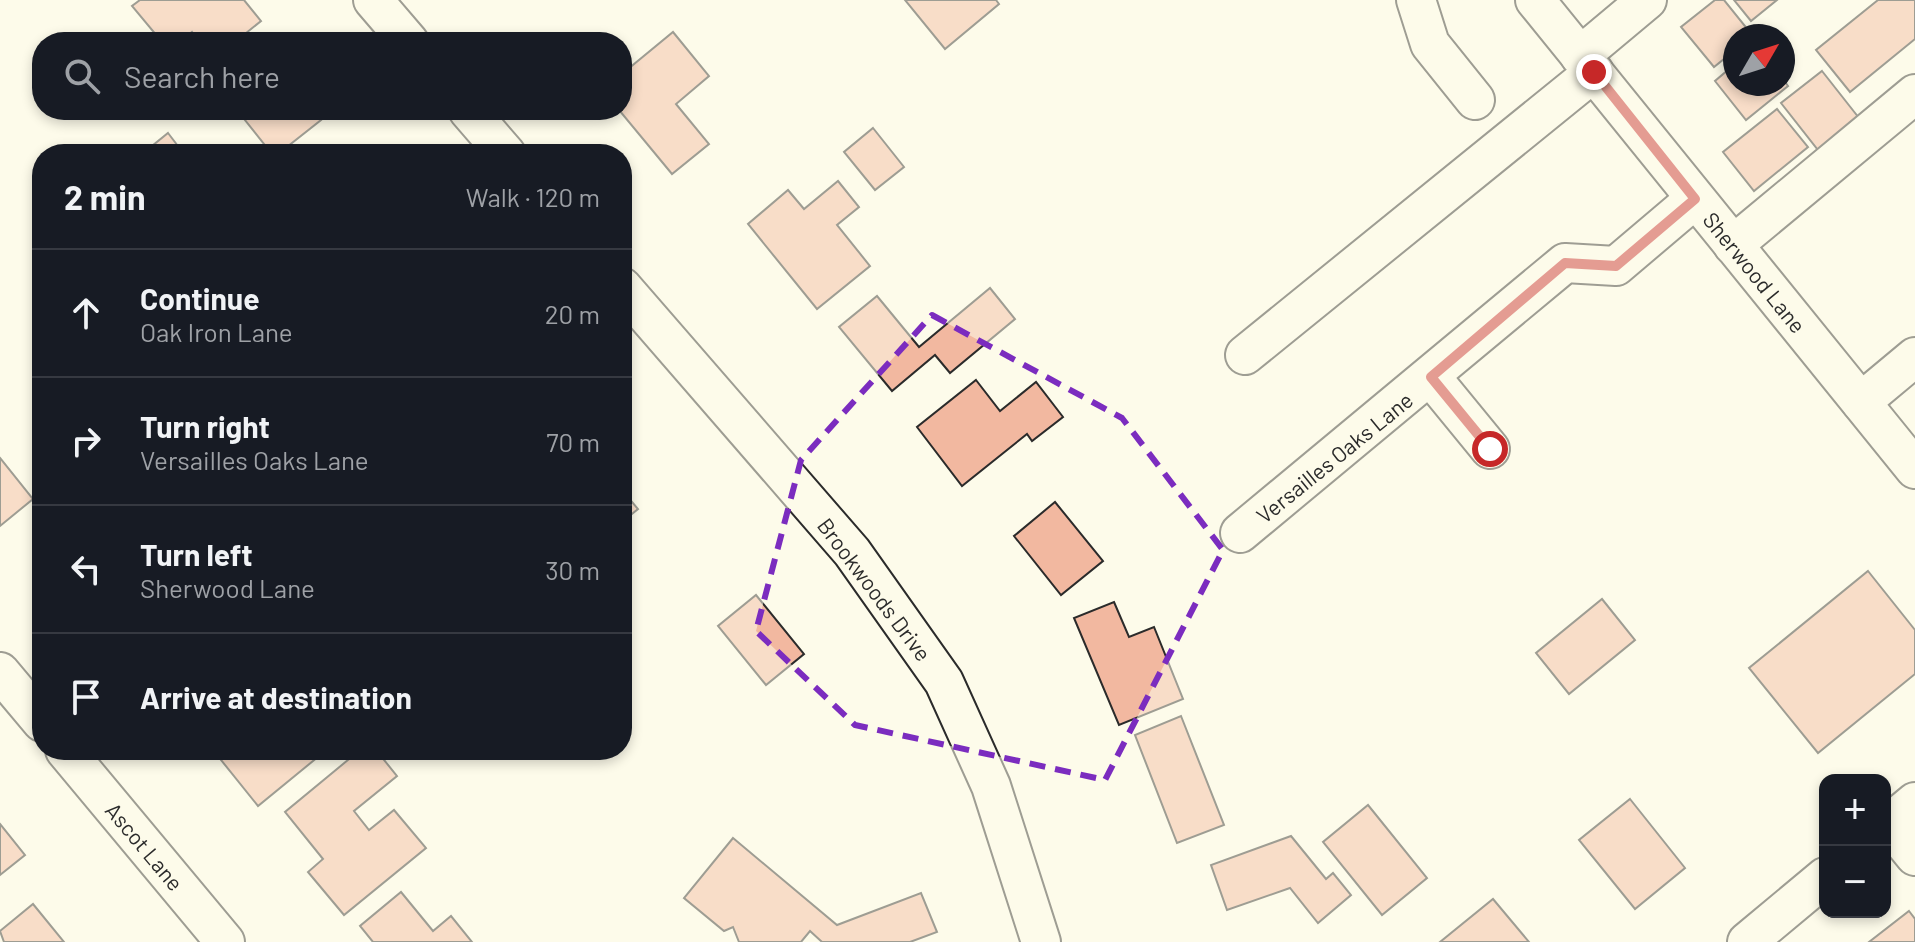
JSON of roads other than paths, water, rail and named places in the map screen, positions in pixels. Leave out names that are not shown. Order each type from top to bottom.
[{"type":"street","points":[[373,0],[400,32]]},
{"type":"street","points":[[1416,0],[1430,44],[1475,100]]},
{"type":"street","name":"Sherwood Lane","points":[[1535,0],[1915,469]]},
{"type":"street","points":[[1245,355],[1587,64],[1647,0]]},
{"type":"street","points":[[1733,245],[1915,94]]},
{"type":"street","points":[[477,120],[497,144]]},
{"type":"street","name":"Versailles Oaks Lane","points":[[1240,533],[1565,263],[1616,266],[1695,199]]},
{"type":"street","name":"Brookwoods Drive","points":[[632,299],[852,552],[944,682],[991,786],[1041,942]]},
{"type":"street","points":[[1861,402],[1915,357]]},
{"type":"street","points":[[1431,377],[1490,449]]},
{"type":"street","points":[[0,672],[32,710]]},
{"type":"street","name":"Ascot Lane","points":[[73,760],[225,942]]},
{"type":"street","points":[[1896,818],[1915,856]]},
{"type":"street","points":[[1747,942],[1819,882]]}]
